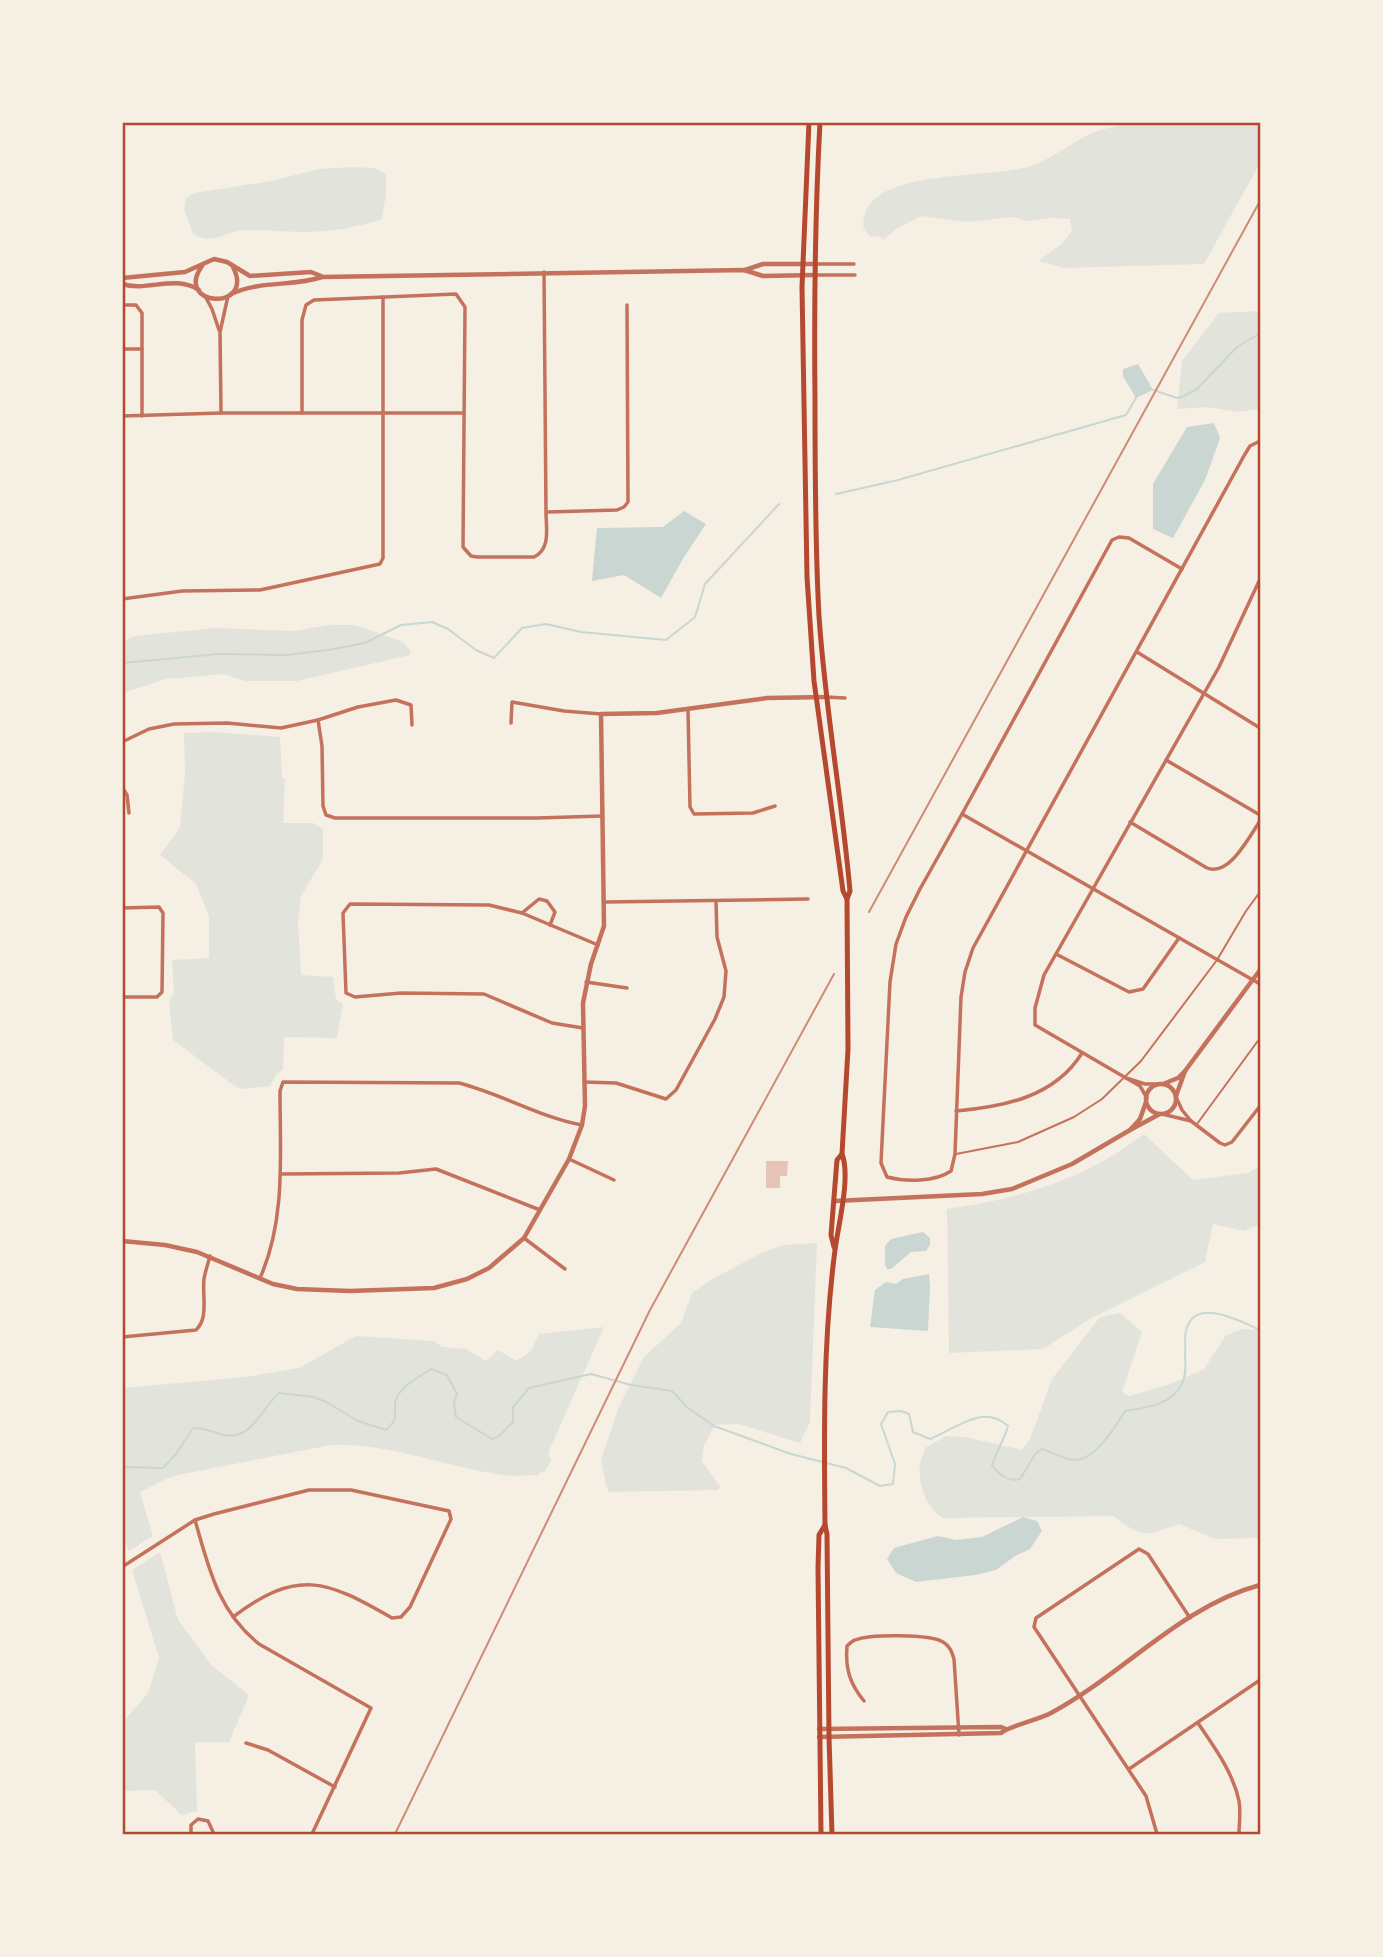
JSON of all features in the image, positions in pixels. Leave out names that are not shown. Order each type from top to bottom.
[{"type":"main road","points":[[809,122],[802,264],[807,577],[816,697],[843,891],[847,900]]},
{"type":"main road","points":[[820,122],[814,264],[819,615],[850,891],[847,900],[848,1049],[842,1154],[845,1161],[839,1201],[826,1365],[824,1445],[832,1835]]},
{"type":"main road","points":[[821,1835],[818,1568],[819,1535],[825,1525]]},
{"type":"street","points":[[122,278],[174,274],[214,259],[250,276],[311,272],[322,277]]},
{"type":"street","points":[[744,271],[763,264],[854,264]]},
{"type":"street","points":[[199,290],[197,277],[202,265]]},
{"type":"street","points":[[220,413],[220,332],[237,280],[232,267]]},
{"type":"street","points":[[205,296],[217,300],[259,285],[322,277],[744,271],[763,276],[855,275]]},
{"type":"street","points":[[302,413],[302,320],[306,305],[314,300],[456,294],[465,307],[463,547],[471,556],[477,557],[534,557],[540,554],[546,546],[544,272]]},
{"type":"street","points":[[122,285],[141,287],[181,282],[199,290],[212,309],[220,332]]},
{"type":"street","points":[[122,599],[182,592],[260,590],[380,564],[383,558],[383,297]]},
{"type":"street","points":[[122,305],[136,305],[142,313],[142,415]]},
{"type":"street","points":[[546,512],[617,510],[624,508],[628,502],[627,305]]},
{"type":"street","points":[[122,349],[142,349]]},
{"type":"street","points":[[122,416],[220,413],[464,413]]},
{"type":"street","points":[[1181,569],[1129,538],[1119,537],[1112,540],[906,917],[894,957],[885,1042],[881,1163],[887,1177],[942,1177],[951,1171],[955,1154],[961,997],[973,948],[1250,446],[1261,441]]},
{"type":"street","points":[[1191,1121],[1162,1114],[1149,1107],[1140,1086],[1035,1025],[1039,992],[1044,975],[1092,887],[1204,693],[1261,579]]},
{"type":"street","points":[[1137,652],[1261,728]]},
{"type":"street","points":[[511,723],[512,702],[601,714],[657,713],[767,698],[845,698]]},
{"type":"street","points":[[122,742],[149,729],[174,724],[228,723],[281,728],[358,707],[396,700],[411,705],[412,725]]},
{"type":"street","points":[[688,709],[690,807],[694,814],[753,813],[775,806]]},
{"type":"street","points":[[122,1241],[165,1244],[210,1256],[259,1280],[316,1291],[434,1288],[467,1279],[489,1268],[524,1238],[569,1159],[582,1125],[585,1106],[583,1028],[586,982],[604,926],[605,902],[601,714]]},
{"type":"street","points":[[318,720],[323,806],[326,815],[335,818],[603,816]]},
{"type":"street","points":[[1166,760],[1261,815]]},
{"type":"street","points":[[122,788],[127,795],[129,813]]},
{"type":"street","points":[[962,814],[1261,984]]},
{"type":"street","points":[[1130,822],[1208,868],[1217,870],[1226,867],[1261,821]]},
{"type":"street","points":[[522,913],[539,899],[547,901],[555,912],[550,925]]},
{"type":"street","points":[[605,902],[808,899]]},
{"type":"street","points":[[584,1082],[615,1083],[666,1099],[671,1096],[724,997],[726,971],[717,937],[716,901]]},
{"type":"street","points":[[583,1028],[552,1023],[484,994],[401,993],[355,997],[346,993],[344,913],[349,904],[489,905],[522,913],[598,945]]},
{"type":"street","points":[[122,908],[159,908],[163,913],[162,992],[157,997],[122,997]]},
{"type":"street","points":[[1056,954],[1135,992],[1143,989],[1179,938]]},
{"type":"street","points":[[1130,1130],[1143,1113],[1150,1089],[1178,1078],[1261,970]]},
{"type":"street","points":[[586,982],[627,988]]},
{"type":"street","points":[[956,1111],[1019,1101],[1042,1091],[1064,1074],[1082,1053]]},
{"type":"street","points":[[839,1201],[982,1194],[1012,1189],[1072,1164],[1150,1117],[1174,1107],[1185,1070]]},
{"type":"street","points":[[1126,1078],[1172,1088],[1182,1110],[1191,1121],[1220,1143],[1232,1142],[1261,1106]]},
{"type":"street","points":[[259,1280],[271,1251],[281,1174],[280,1091],[284,1082],[459,1083],[482,1089],[555,1119],[582,1125]]},
{"type":"street","points":[[569,1159],[614,1180]]},
{"type":"street","points":[[281,1174],[399,1173],[436,1169],[540,1211]]},
{"type":"street","points":[[524,1238],[565,1269]]},
{"type":"street","points":[[122,1337],[196,1330],[201,1325],[204,1279],[210,1256]]},
{"type":"street","points":[[122,1567],[195,1520],[309,1490],[334,1489],[449,1511],[451,1519],[410,1607],[401,1617],[392,1618],[336,1588],[302,1584],[276,1590],[233,1617]]},
{"type":"street","points":[[195,1520],[219,1597],[245,1633],[259,1644],[372,1708],[312,1835]]},
{"type":"street","points":[[1157,1835],[1146,1796],[1034,1627],[1036,1618],[1139,1549],[1148,1554],[1190,1618]]},
{"type":"street","points":[[819,1733],[829,1737],[959,1732],[1023,1726],[1080,1695],[1190,1618],[1235,1592],[1261,1585]]},
{"type":"street","points":[[864,1701],[847,1672],[847,1646],[853,1640],[872,1637],[931,1638],[942,1641],[951,1649],[954,1659],[959,1732]]},
{"type":"street","points":[[1129,1769],[1261,1680]]},
{"type":"street","points":[[1198,1723],[1224,1763],[1232,1783],[1239,1802],[1240,1835]]},
{"type":"street","points":[[819,1733],[829,1729],[959,1732]]},
{"type":"street","points":[[246,1743],[268,1750],[335,1787]]},
{"type":"street","points":[[191,1835],[191,1825],[198,1819],[208,1821],[214,1835]]},
{"type":"lane","points":[[955,1154],[1018,1142],[1074,1117],[1102,1099],[1126,1078],[1217,960],[1246,911],[1261,892]]},
{"type":"lane","points":[[1196,1125],[1261,1038]]},
{"type":"shaded area","points":[[1132,123],[1260,123],[1260,163],[1204,264],[1064,268],[1038,261],[1062,244],[1072,231],[1070,219],[1027,221],[1012,217],[967,222],[921,216],[896,229],[884,239],[871,237],[864,229],[864,219],[872,202],[888,190],[937,178],[1034,165],[1090,134]]},
{"type":"shaded area","points":[[374,168],[386,174],[382,219],[332,230],[245,230],[208,239],[193,234],[184,210],[186,198],[195,193],[271,181],[319,169]]},
{"type":"shaded area","points":[[1260,311],[1260,409],[1238,412],[1207,407],[1177,409],[1182,361],[1219,313]]},
{"type":"shaded area","points":[[1138,364],[1153,390],[1136,398],[1123,376],[1123,369]]},
{"type":"shaded area","points":[[1214,423],[1220,438],[1205,480],[1173,538],[1153,529],[1153,484],[1187,427]]},
{"type":"shaded area","points":[[684,511],[706,524],[661,598],[624,575],[592,581],[597,528],[663,527]]},
{"type":"shaded area","points":[[330,625],[355,625],[403,642],[410,650],[410,655],[297,681],[245,681],[224,674],[166,679],[123,693],[123,641],[136,636],[215,628],[292,631]]},
{"type":"shaded area","points":[[214,732],[280,737],[282,778],[285,779],[283,823],[313,823],[323,829],[323,859],[301,896],[298,920],[301,975],[333,977],[336,999],[343,1004],[337,1038],[284,1037],[283,1070],[277,1073],[270,1086],[244,1089],[236,1087],[173,1040],[169,1001],[174,993],[172,960],[209,958],[209,916],[196,884],[160,855],[180,828],[185,772],[184,733]]},
{"type":"shaded area","points":[[1144,1134],[1193,1180],[1248,1173],[1260,1166],[1260,1224],[1244,1231],[1213,1224],[1205,1262],[1088,1320],[1043,1349],[949,1353],[947,1209],[1026,1193],[1051,1185],[1099,1163]]},
{"type":"shaded area","points":[[923,1232],[930,1238],[926,1251],[911,1252],[891,1269],[887,1269],[885,1246],[891,1239]]},
{"type":"shaded area","points":[[817,1243],[810,1422],[800,1443],[739,1424],[715,1425],[704,1446],[702,1461],[720,1486],[718,1490],[609,1492],[601,1459],[619,1407],[644,1357],[681,1323],[692,1293],[712,1279],[764,1252],[784,1245]]},
{"type":"shaded area","points":[[929,1274],[928,1331],[870,1327],[875,1290],[886,1282],[896,1284],[903,1279]]},
{"type":"shaded area","points":[[1120,1313],[1142,1332],[1122,1392],[1129,1396],[1168,1385],[1204,1369],[1226,1335],[1243,1329],[1260,1330],[1260,1538],[1215,1539],[1179,1524],[1151,1533],[1138,1532],[1114,1516],[943,1518],[937,1514],[924,1495],[920,1479],[920,1464],[925,1448],[946,1436],[965,1437],[1022,1450],[1030,1439],[1052,1379],[1100,1317]]},
{"type":"shaded area","points":[[604,1327],[548,1453],[551,1461],[538,1476],[498,1474],[387,1450],[331,1445],[178,1475],[140,1492],[153,1536],[129,1551],[122,1534],[123,1388],[245,1377],[299,1368],[356,1336],[434,1341],[442,1347],[466,1349],[486,1361],[498,1350],[516,1361],[531,1351],[539,1334]]},
{"type":"shaded area","points":[[1023,1517],[1037,1521],[1042,1531],[1030,1549],[996,1570],[916,1582],[896,1573],[887,1559],[894,1548],[938,1536],[956,1540],[982,1537]]},
{"type":"shaded area","points":[[160,1552],[178,1620],[211,1665],[249,1695],[229,1742],[195,1742],[197,1811],[182,1815],[155,1790],[123,1791],[123,1722],[148,1693],[159,1658],[132,1570]]},
{"type":"building","points":[[766,1161],[788,1161],[787,1176],[780,1176],[780,1188],[766,1188]]},
{"type":"waterway","points":[[1153,390],[1177,398],[1197,389],[1237,347],[1260,331]]},
{"type":"waterway","points":[[836,494],[898,480],[1126,415],[1136,398]]},
{"type":"waterway","points":[[122,663],[219,654],[286,655],[328,650],[365,643],[401,625],[432,622],[448,629],[476,650],[494,658],[522,628],[546,624],[581,632],[666,640],[695,617],[705,584],[779,504]]},
{"type":"waterway","points":[[122,1467],[163,1468],[193,1428],[225,1435],[243,1433],[279,1393],[314,1397],[358,1421],[386,1430],[395,1419],[395,1405],[399,1394],[408,1384],[431,1369],[447,1375],[457,1394],[454,1403],[456,1417],[492,1439],[513,1422],[513,1407],[529,1388],[591,1374],[631,1385],[672,1391],[688,1408],[714,1426],[791,1454],[846,1468],[880,1486],[893,1484],[895,1464],[881,1424],[888,1412],[901,1411],[909,1414],[913,1432],[930,1439],[969,1420],[988,1417],[1008,1426],[992,1466],[1004,1477],[1016,1480],[1020,1479],[1036,1453],[1042,1449],[1070,1460],[1082,1459],[1104,1442],[1125,1411],[1157,1404],[1171,1397],[1185,1377],[1186,1331],[1191,1320],[1198,1315],[1219,1314],[1260,1330]]},
{"type":"railway","points":[[869,912],[1260,201]]},
{"type":"railway","points":[[395,1834],[650,1310],[834,974]]}]
